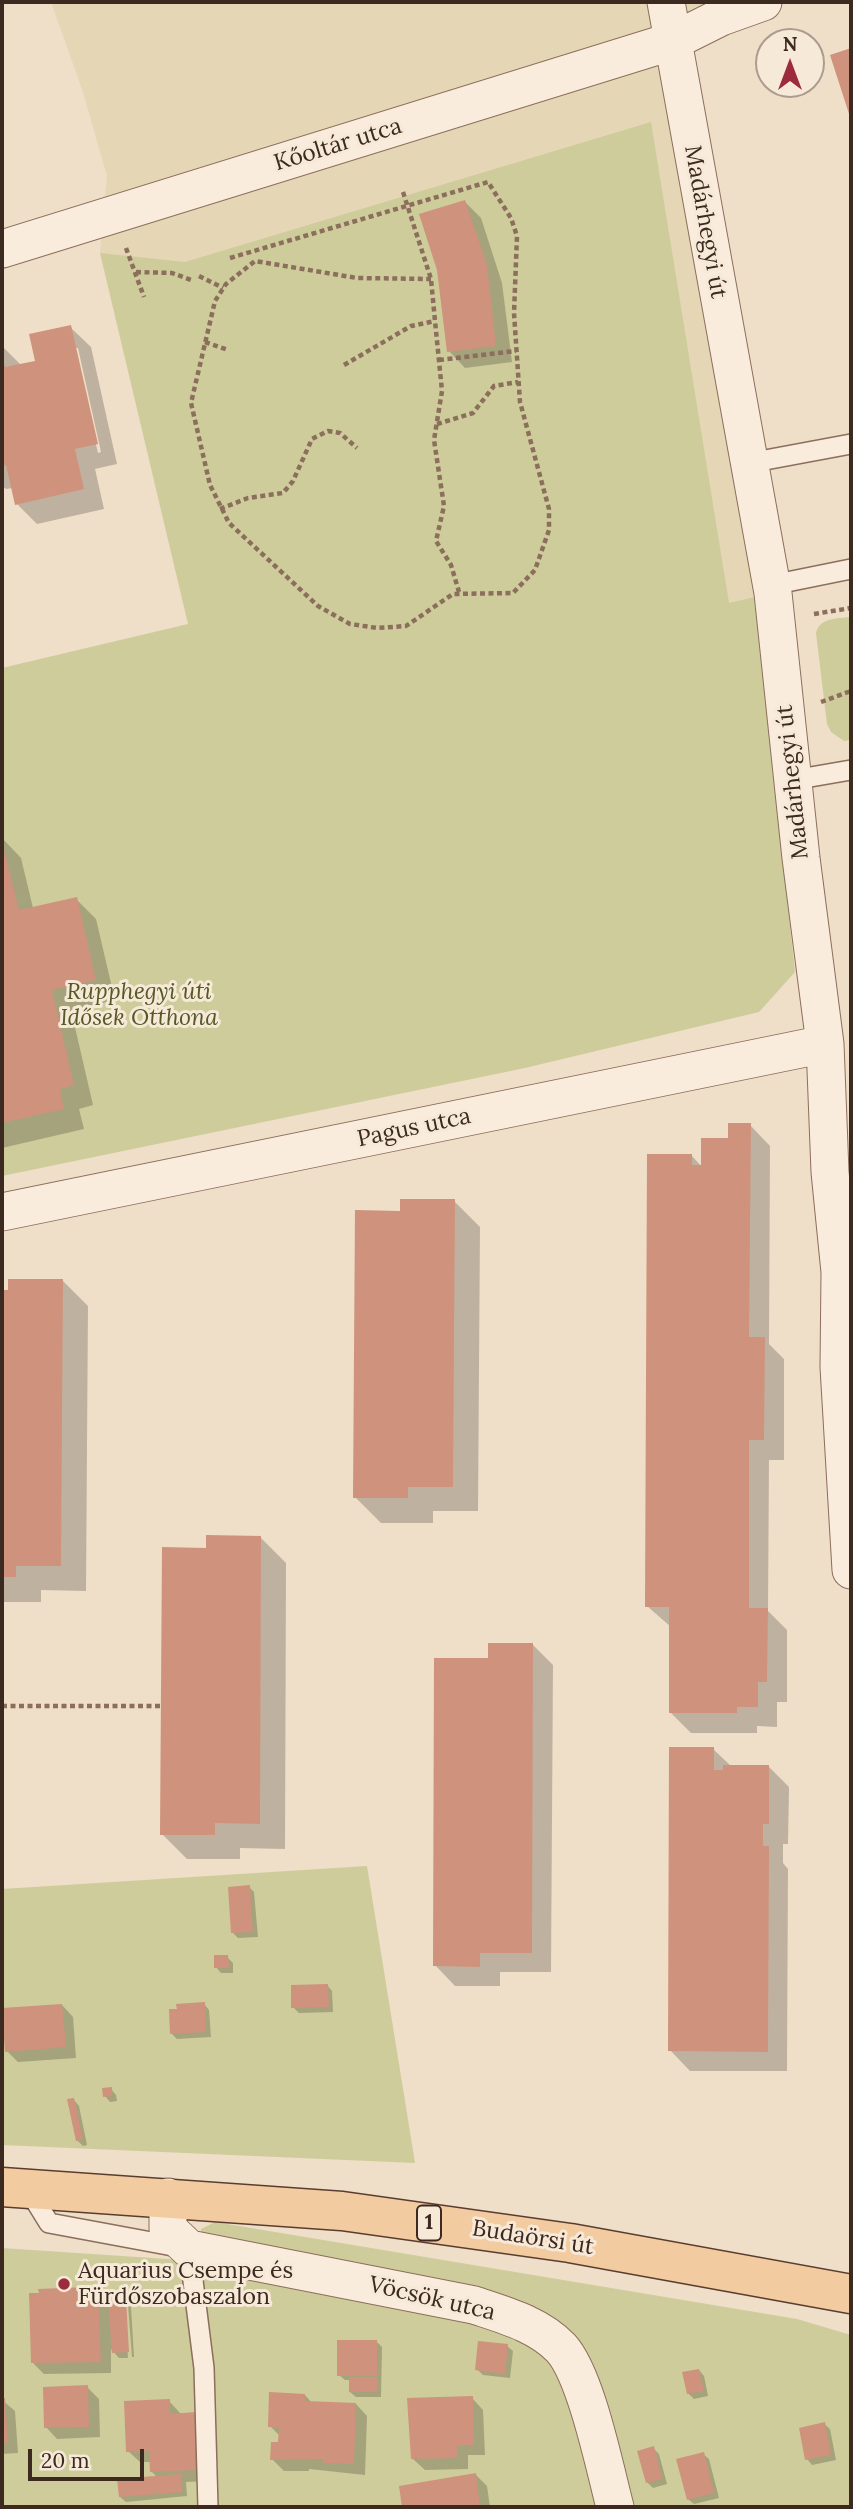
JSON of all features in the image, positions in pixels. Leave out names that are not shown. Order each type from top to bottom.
[{"type":"main road","name":"Budaörsi út","points":[[15,2188],[342,2211],[570,2243],[851,2294]]},
{"type":"street","name":"Madárhegyi út","points":[[666,2],[772,584],[825,1044],[830,1172],[840,1272],[839,1367],[851,1570]]},
{"type":"street","name":"Kőoltár utca","points":[[2,249],[673,41],[722,17],[763,2]]},
{"type":"street","name":"Pagus utca","points":[[2,1212],[825,1044]]},
{"type":"street","points":[[168,2197],[168,2230],[189,2249]]},
{"type":"street","name":"Vöcsök utca","points":[[189,2249],[474,2305],[515,2319],[542,2333],[562,2349],[576,2374],[615,2507]]},
{"type":"lane","points":[[749,463],[851,444]]},
{"type":"lane","points":[[772,584],[851,569]]},
{"type":"lane","points":[[793,780],[851,770]]},
{"type":"lane","points":[[15,2188],[49,2223],[189,2249],[204,2368],[208,2507]]},
{"type":"path","points":[[230,258],[488,181],[511,218],[519,244],[514,313],[520,402],[548,500],[549,530],[535,570],[513,593],[459,592],[444,599],[423,617],[406,626],[377,628],[350,624],[318,606],[236,530],[220,509],[210,485],[191,411],[215,301],[237,272],[255,261],[357,278],[431,279]]},
{"type":"path","points":[[403,192],[431,279],[442,391],[434,440],[444,506],[436,541],[451,565],[459,592]]},
{"type":"path","points":[[114,214],[142,284],[144,297]]},
{"type":"path","points":[[252,252],[255,261]]},
{"type":"path","points":[[135,272],[172,273],[224,288]]},
{"type":"path","points":[[344,365],[411,326],[435,321]]},
{"type":"path","points":[[205,342],[228,350]]},
{"type":"path","points":[[439,360],[516,352]]},
{"type":"path","points":[[437,424],[473,413],[494,386],[519,382]]},
{"type":"path","points":[[220,509],[248,498],[283,493],[300,468],[308,442],[323,433],[344,435],[357,448]]},
{"type":"path","points":[[810,615],[851,608]]},
{"type":"path","points":[[820,702],[851,691]]},
{"type":"path","points":[[2,1706],[161,1706]]},
{"type":"shaded area","points":[[51,2],[754,2],[673,41],[773,593],[729,604],[100,253],[107,176],[83,92]]},
{"type":"green space","name":"Rupphegyi úti Idősek Otthona","points":[[651,122],[729,603],[755,597],[795,972],[759,1012],[525,1068],[2,1176],[2,668],[188,624],[100,253],[185,262]]},
{"type":"green space","points":[[851,617],[851,740],[844,741],[831,732],[827,724],[816,633],[825,621]]},
{"type":"green space","points":[[367,1866],[415,2163],[2,2145],[2,1889]]},
{"type":"green space","points":[[215,2222],[797,2319],[851,2335],[851,2507],[2,2507],[2,2248],[182,2260],[273,2248],[202,2236],[201,2229]]},
{"type":"building","points":[[851,48],[851,120],[830,55]]},
{"type":"building","points":[[465,200],[487,265],[496,346],[447,352],[437,270],[419,214]]},
{"type":"building","points":[[71,325],[98,444],[75,449],[84,489],[15,505],[6,465],[2,466],[2,355],[5,367],[35,361],[29,334]]},
{"type":"building","points":[[2,841],[19,910],[77,897],[96,980],[52,990],[74,1085],[60,1089],[64,1109],[2,1123]]},
{"type":"building","points":[[728,1123],[751,1123],[749,1337],[765,1337],[764,1440],[749,1440],[749,1608],[768,1608],[767,1682],[758,1682],[758,1707],[737,1707],[737,1713],[669,1713],[669,1607],[645,1607],[647,1154],[692,1154],[692,1165],[701,1165],[701,1138],[728,1138]]},
{"type":"building","points":[[400,1199],[455,1199],[453,1487],[408,1487],[408,1498],[353,1498],[355,1210],[400,1211]]},
{"type":"building","points":[[8,1279],[63,1279],[61,1566],[16,1566],[16,1577],[2,1577],[2,1290],[8,1290]]},
{"type":"building","points":[[206,1535],[261,1536],[260,1824],[215,1823],[215,1835],[160,1835],[162,1547],[206,1548]]},
{"type":"building","points":[[488,1643],[533,1643],[532,1953],[480,1953],[480,1967],[433,1966],[434,1658],[488,1658]]},
{"type":"building","points":[[669,1747],[714,1747],[714,1770],[723,1770],[723,1765],[769,1765],[769,1824],[763,1824],[763,1846],[769,1846],[768,2052],[668,2051]]},
{"type":"building","points":[[250,1885],[253,1932],[231,1933],[228,1887]]},
{"type":"building","points":[[214,1955],[228,1955],[229,1968],[214,1968]]},
{"type":"building","points":[[328,1984],[329,2007],[291,2008],[291,1985]]},
{"type":"building","points":[[205,2002],[206,2032],[170,2034],[169,2009],[177,2009],[176,2004]]},
{"type":"building","points":[[62,2004],[66,2047],[5,2052],[2,2008]]},
{"type":"building","points":[[112,2087],[112,2096],[103,2097],[102,2088]]},
{"type":"building","points":[[74,2098],[83,2140],[76,2141],[67,2099]]},
{"type":"building","points":[[88,2287],[88,2290],[98,2290],[101,2362],[31,2363],[29,2293],[39,2293],[38,2289]]},
{"type":"building","points":[[108,2300],[126,2300],[129,2352],[112,2353]]},
{"type":"building","points":[[337,2340],[377,2340],[377,2376],[337,2376]]},
{"type":"building","points":[[478,2341],[508,2344],[505,2374],[475,2370]]},
{"type":"building","points":[[699,2369],[704,2391],[687,2394],[682,2372]]},
{"type":"building","points":[[349,2377],[377,2377],[377,2392],[349,2392]]},
{"type":"building","points":[[88,2385],[89,2427],[44,2428],[43,2387]]},
{"type":"building","points":[[269,2392],[305,2394],[305,2401],[356,2403],[354,2464],[323,2463],[323,2459],[270,2460],[271,2442],[278,2442],[279,2427],[268,2427]]},
{"type":"building","points":[[473,2396],[474,2445],[457,2445],[458,2458],[411,2459],[407,2398]]},
{"type":"building","points":[[2,2398],[5,2398],[8,2443],[2,2443]]},
{"type":"building","points":[[170,2399],[170,2414],[196,2412],[198,2470],[150,2472],[149,2451],[126,2452],[124,2401]]},
{"type":"building","points":[[825,2422],[831,2455],[805,2460],[799,2428]]},
{"type":"building","points":[[654,2446],[662,2479],[646,2483],[637,2451]]},
{"type":"building","points":[[704,2452],[714,2493],[687,2500],[676,2459]]},
{"type":"building","points":[[476,2473],[480,2507],[402,2507],[399,2486]]},
{"type":"building","points":[[181,2474],[182,2492],[119,2497],[117,2479]]},
{"type":"place","name":"Aquarius Csempe és Fürdőszobaszalon","points":[[64,2284]]}]
